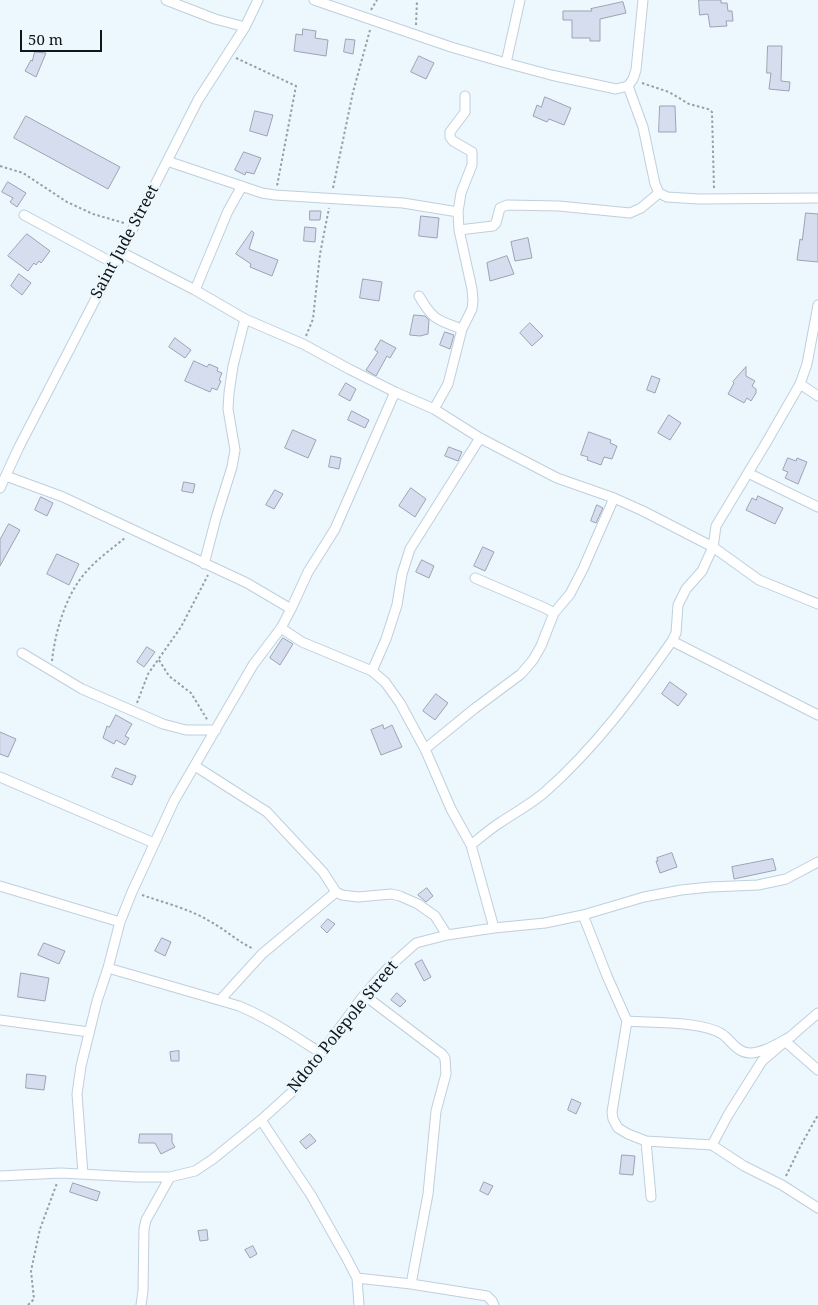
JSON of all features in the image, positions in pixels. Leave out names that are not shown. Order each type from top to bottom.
[{"type":"street","points":[[166,0],[215,19],[245,27]]},
{"type":"street","name":"Saint Jude Street","points":[[0,488],[19,447],[89,310],[122,252],[198,100],[245,27],[258,0]]},
{"type":"street","points":[[314,0],[373,21],[506,63],[551,75],[616,89],[631,83]]},
{"type":"street","points":[[506,63],[520,0]]},
{"type":"street","points":[[643,0],[636,70],[631,83],[644,127],[655,184],[659,193],[667,197],[715,199],[818,198]]},
{"type":"street","points":[[434,409],[448,384],[462,329],[472,309],[473,301],[459,230],[458,212],[461,193],[472,165],[473,157],[472,152],[450,138],[450,132],[465,112],[465,96]]},
{"type":"street","points":[[167,161],[242,186],[276,195],[403,203],[458,212]]},
{"type":"street","points":[[195,290],[228,211],[242,186]]},
{"type":"street","points":[[459,230],[493,226],[496,224],[500,208],[507,205],[559,206],[630,213],[641,208],[659,193]]},
{"type":"street","points":[[24,215],[115,264]]},
{"type":"street","points":[[122,252],[195,290],[245,319],[303,344],[348,369],[434,409],[480,438],[557,478],[614,498],[644,511],[713,548],[759,580],[818,604]]},
{"type":"street","points":[[419,296],[429,313],[437,320],[462,329]]},
{"type":"street","points":[[471,845],[499,822],[529,805],[565,772],[616,717],[672,641],[676,633],[676,615],[680,600],[702,571],[713,548],[716,526],[800,384],[807,364],[818,304]]},
{"type":"street","points":[[208,566],[216,518],[232,467],[234,450],[228,409],[229,393],[232,366],[245,319]]},
{"type":"street","points":[[800,384],[818,396]]},
{"type":"street","points":[[83,1174],[76,1094],[89,1032],[120,922],[174,801],[253,665],[281,628],[308,572],[334,529],[395,392]]},
{"type":"street","points":[[372,671],[386,639],[397,605],[402,574],[410,549],[480,438]]},
{"type":"street","points":[[748,473],[818,507]]},
{"type":"street","points":[[6,476],[63,497],[247,583],[291,609]]},
{"type":"street","points":[[425,749],[521,674],[534,660],[554,613],[567,599],[579,578],[614,498]]},
{"type":"street","points":[[475,578],[554,613]]},
{"type":"street","points":[[281,628],[302,642],[372,671],[385,682],[400,702],[425,749],[451,809],[471,845],[494,928]]},
{"type":"street","points":[[672,641],[818,715]]},
{"type":"street","points":[[22,652],[82,690],[163,724],[186,730],[214,730]]},
{"type":"street","points":[[195,766],[267,812],[324,872],[336,892],[342,896],[358,898],[391,894],[400,896],[418,904],[436,916],[447,935]]},
{"type":"street","points":[[0,777],[154,844]]},
{"type":"street","name":"Ndoto Polepole Street","points":[[0,1176],[61,1173],[170,1177],[195,1171],[261,1120],[293,1091],[364,995],[388,968],[416,943],[447,935],[544,923],[583,915],[653,895],[710,887],[758,885],[786,879],[818,862]]},
{"type":"street","points":[[0,886],[120,922]]},
{"type":"street","points":[[222,1000],[262,954],[336,892]]},
{"type":"street","points":[[583,915],[627,1021],[612,1112],[613,1119],[618,1128],[646,1141],[712,1146],[744,1166],[782,1185],[818,1208]]},
{"type":"street","points":[[108,968],[222,1000],[254,1012],[321,1053]]},
{"type":"street","points":[[364,995],[442,1054],[444,1058],[446,1074],[436,1110],[428,1194],[411,1284]]},
{"type":"street","points":[[712,1146],[728,1115],[762,1060],[818,1013]]},
{"type":"street","points":[[0,1020],[89,1032]]},
{"type":"street","points":[[627,1021],[696,1026],[722,1034],[742,1052],[748,1053],[756,1052],[789,1039]]},
{"type":"street","points":[[789,1039],[818,1070]]},
{"type":"street","points":[[261,1120],[311,1195],[357,1278],[359,1305]]},
{"type":"street","points":[[646,1141],[650,1197]]},
{"type":"street","points":[[140,1305],[143,1291],[144,1229],[146,1220],[170,1177]]},
{"type":"street","points":[[357,1278],[487,1296],[494,1305]]},
{"type":"path","points":[[415,34],[417,0]]},
{"type":"path","points":[[303,344],[313,319],[320,254],[353,92],[373,21]]},
{"type":"path","points":[[227,53],[296,86],[276,195]]},
{"type":"path","points":[[631,83],[669,92],[689,104],[708,109],[712,112],[715,199]]},
{"type":"path","points":[[0,166],[23,174],[67,202],[93,214],[135,226]]},
{"type":"path","points":[[51,671],[59,620],[77,584],[86,572],[134,531]]},
{"type":"path","points":[[134,712],[148,674],[181,627],[208,566]]},
{"type":"path","points":[[159,660],[169,676],[191,693],[214,730]]},
{"type":"path","points":[[132,892],[196,914],[262,954]]},
{"type":"path","points":[[782,1185],[818,1115]]},
{"type":"path","points":[[28,1305],[34,1299],[32,1271],[40,1229],[61,1173]]},
{"type":"building","points":[[699,0],[721,0],[721,3],[727,3],[728,11],[732,11],[733,21],[726,21],[727,26],[710,27],[708,14],[700,15]]},
{"type":"building","points":[[623,2],[626,13],[600,19],[600,41],[590,41],[590,38],[572,38],[572,20],[563,20],[563,11],[592,11],[591,9]]},
{"type":"building","points":[[303,29],[316,31],[315,38],[328,40],[326,56],[294,51],[296,34],[302,35]]},
{"type":"building","points":[[346,39],[355,40],[353,54],[344,52]]},
{"type":"building","points":[[768,46],[782,46],[781,81],[790,82],[789,91],[769,89],[771,73],[767,73]]},
{"type":"building","points":[[35,52],[46,53],[36,77],[25,71],[32,61]]},
{"type":"building","points":[[419,56],[434,63],[426,79],[411,72]]},
{"type":"building","points":[[545,97],[571,108],[564,125],[549,119],[547,122],[533,116],[537,105],[541,107]]},
{"type":"building","points":[[660,106],[675,106],[676,132],[659,132]]},
{"type":"building","points":[[255,111],[273,115],[267,136],[250,131]]},
{"type":"building","points":[[26,116],[120,167],[108,189],[14,138]]},
{"type":"building","points":[[244,152],[261,158],[254,174],[246,172],[245,175],[235,170]]},
{"type":"building","points":[[8,182],[26,193],[17,207],[10,202],[13,198],[2,192]]},
{"type":"building","points":[[310,211],[321,211],[320,220],[310,220]]},
{"type":"building","points":[[806,213],[818,214],[818,262],[797,260]]},
{"type":"building","points":[[421,216],[439,218],[437,238],[419,236]]},
{"type":"building","points":[[305,227],[316,228],[315,242],[304,241]]},
{"type":"building","points":[[252,231],[254,233],[249,249],[278,260],[272,276],[250,267],[251,264],[236,254]]},
{"type":"building","points":[[27,234],[50,251],[41,263],[39,261],[36,265],[34,263],[28,271],[8,256]]},
{"type":"building","points":[[528,238],[532,258],[515,261],[511,242]]},
{"type":"building","points":[[507,256],[514,274],[490,281],[487,263]]},
{"type":"building","points":[[19,274],[31,283],[22,295],[11,286]]},
{"type":"building","points":[[363,279],[382,282],[379,301],[360,298]]},
{"type":"building","points":[[414,315],[425,316],[429,320],[428,334],[420,336],[410,335]]},
{"type":"building","points":[[530,323],[543,336],[532,346],[520,333]]},
{"type":"building","points":[[445,332],[454,335],[450,349],[440,345]]},
{"type":"building","points":[[175,338],[191,350],[185,358],[169,347]]},
{"type":"building","points":[[381,340],[396,348],[390,358],[387,356],[376,376],[366,370],[378,352],[375,350]]},
{"type":"building","points":[[194,361],[207,367],[209,364],[218,368],[217,371],[222,373],[217,390],[212,388],[210,392],[185,381]]},
{"type":"building","points":[[746,367],[746,376],[755,381],[752,386],[756,389],[756,393],[751,401],[747,398],[744,403],[728,394],[733,382]]},
{"type":"building","points":[[652,376],[660,379],[655,393],[647,390]]},
{"type":"building","points":[[346,383],[356,389],[350,401],[339,395]]},
{"type":"building","points":[[352,411],[369,420],[365,428],[348,420]]},
{"type":"building","points":[[669,415],[681,423],[670,440],[658,433]]},
{"type":"building","points":[[293,430],[316,440],[308,458],[285,448]]},
{"type":"building","points":[[589,432],[611,440],[610,443],[617,446],[612,459],[604,457],[601,465],[587,460],[588,457],[581,455]]},
{"type":"building","points":[[449,447],[462,452],[458,461],[445,456]]},
{"type":"building","points":[[331,456],[341,458],[339,469],[329,467]]},
{"type":"building","points":[[788,458],[796,461],[797,458],[807,462],[798,484],[785,478],[788,472],[783,470]]},
{"type":"building","points":[[184,482],[195,484],[193,493],[182,491]]},
{"type":"building","points":[[411,488],[426,499],[415,517],[399,506]]},
{"type":"building","points":[[275,490],[283,494],[274,509],[266,505]]},
{"type":"building","points":[[758,496],[783,508],[775,524],[746,510],[752,498],[756,500]]},
{"type":"building","points":[[41,497],[53,503],[47,516],[35,510]]},
{"type":"building","points":[[597,505],[603,508],[596,523],[591,521]]},
{"type":"building","points":[[9,524],[20,530],[0,566],[0,540]]},
{"type":"building","points":[[483,547],[494,552],[485,571],[474,566]]},
{"type":"building","points":[[57,554],[79,564],[69,585],[47,574]]},
{"type":"building","points":[[422,560],[434,566],[429,578],[416,572]]},
{"type":"building","points":[[283,638],[293,644],[280,665],[270,658]]},
{"type":"building","points":[[147,647],[155,652],[144,667],[137,662]]},
{"type":"building","points":[[670,682],[687,694],[678,706],[662,694]]},
{"type":"building","points":[[436,694],[448,703],[435,720],[423,711]]},
{"type":"building","points":[[116,715],[132,724],[125,736],[129,738],[125,745],[116,740],[114,744],[103,738],[107,726],[109,727]]},
{"type":"building","points":[[383,725],[384,729],[392,725],[402,747],[381,755],[371,730]]},
{"type":"building","points":[[0,732],[16,739],[8,757],[0,754]]},
{"type":"building","points":[[116,768],[136,776],[132,785],[112,777]]},
{"type":"building","points":[[672,853],[677,867],[660,873],[656,861],[658,861],[657,858]]},
{"type":"building","points":[[773,859],[776,870],[734,879],[732,867]]},
{"type":"building","points":[[427,888],[433,896],[426,902],[418,895]]},
{"type":"building","points":[[328,919],[335,924],[327,933],[321,927]]},
{"type":"building","points":[[162,938],[171,942],[165,956],[155,951]]},
{"type":"building","points":[[44,943],[65,951],[59,964],[38,955]]},
{"type":"building","points":[[422,960],[431,977],[424,981],[415,964]]},
{"type":"building","points":[[21,973],[49,978],[45,1001],[18,997]]},
{"type":"building","points":[[397,993],[406,1001],[400,1007],[391,1000]]},
{"type":"building","points":[[179,1051],[179,1061],[171,1061],[170,1052]]},
{"type":"building","points":[[27,1074],[46,1076],[44,1090],[26,1088]]},
{"type":"building","points":[[572,1099],[581,1103],[576,1114],[568,1110]]},
{"type":"building","points":[[140,1134],[172,1134],[172,1142],[175,1147],[161,1154],[155,1143],[139,1143]]},
{"type":"building","points":[[310,1134],[316,1141],[306,1149],[300,1142]]},
{"type":"building","points":[[622,1155],[635,1156],[633,1175],[620,1174]]},
{"type":"building","points":[[484,1182],[493,1186],[488,1195],[480,1191]]},
{"type":"building","points":[[73,1183],[100,1192],[97,1201],[70,1192]]},
{"type":"building","points":[[207,1230],[208,1240],[200,1241],[198,1231]]},
{"type":"building","points":[[253,1246],[257,1254],[250,1258],[245,1250]]}]
